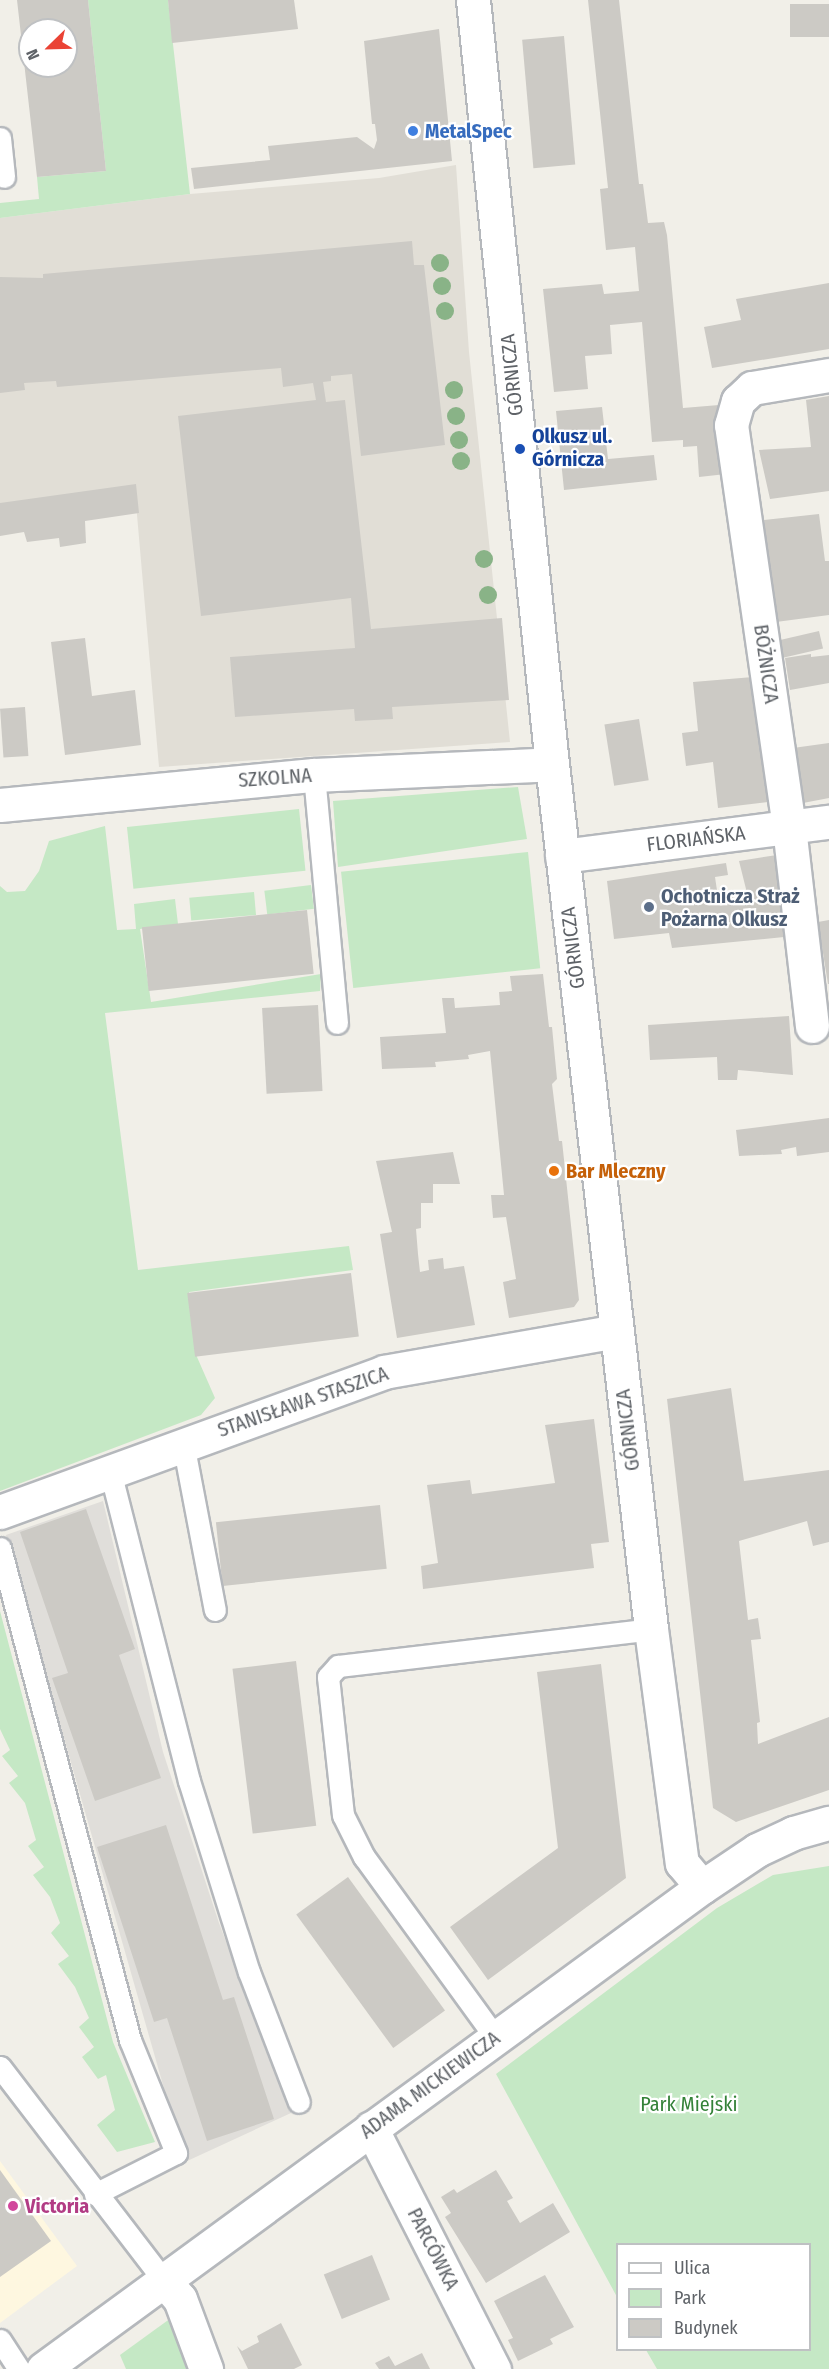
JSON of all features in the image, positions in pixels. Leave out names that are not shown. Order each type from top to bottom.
[{"type":"street","name":"GÓRNICZA","points":[[473,0],[562,856],[651,1629],[682,1863],[702,1887]]},
{"type":"street","name":"BÓŻNICZA","points":[[812,1026],[789,827],[731,425],[738,401],[752,388],[829,375]]},
{"type":"street","name":"SZKOLNA","points":[[0,805],[314,775],[552,764]]},
{"type":"street","name":"FLORIAŃSKA","points":[[562,856],[829,822]]},
{"type":"street","name":"STANISŁAWA STASZICA","points":[[0,1512],[183,1443],[384,1372],[616,1331]]},
{"type":"street","name":"ADAMA MICKIEWICZA","points":[[43,2369],[166,2283],[371,2128],[702,1887],[757,1850],[793,1833],[829,1823]]},
{"type":"street","name":"PARCÓWKA","points":[[371,2128],[494,2369]]},
{"type":"street","points":[[166,2283],[180,2299],[206,2369]]},
{"type":"lane","points":[[0,138],[4,177]]},
{"type":"lane","points":[[314,775],[337,1023]]},
{"type":"lane","points":[[183,1443],[215,1610]]},
{"type":"lane","points":[[110,1471],[189,1781],[249,1972],[299,2102]]},
{"type":"lane","points":[[0,1548],[70,1824],[130,2040],[176,2153],[95,2194]]},
{"type":"lane","points":[[495,2037],[364,1857],[343,1815],[328,1677],[338,1666],[651,1629]]},
{"type":"lane","points":[[0,2067],[95,2194],[166,2283]]},
{"type":"lane","points":[[0,2340],[19,2369]]},
{"type":"shaded area","points":[[456,165],[469,352],[510,742],[159,767],[135,492],[0,511],[0,218],[190,194],[379,178]]},
{"type":"shaded area","points":[[103,1501],[163,1752],[219,1923],[291,2113],[185,2162],[6,1535]]},
{"type":"shaded area","points":[[0,2161],[77,2266],[0,2323]]},
{"type":"green space","points":[[88,0],[168,0],[190,194],[0,218],[0,203],[39,199],[37,177],[106,171]]},
{"type":"green space","points":[[518,787],[527,839],[338,867],[333,801]]},
{"type":"green space","points":[[299,809],[305,871],[133,889],[127,827]]},
{"type":"green space","points":[[105,826],[117,930],[136,929],[134,904],[175,899],[178,924],[140,929],[151,1002],[321,974],[320,991],[105,1013],[138,1270],[349,1246],[353,1270],[189,1292],[197,1357],[215,1398],[201,1415],[0,1491],[0,886],[7,892],[25,891],[39,871],[49,841]]},
{"type":"green space","points":[[528,852],[540,968],[353,988],[341,872]]},
{"type":"green space","points":[[311,885],[314,909],[267,915],[264,891]]},
{"type":"green space","points":[[254,892],[256,915],[191,921],[189,898]]},
{"type":"green space","points":[[0,1611],[113,2042],[155,2142],[117,2152],[97,2125],[115,2110],[106,2075],[98,2079],[82,2057],[94,2047],[79,2027],[89,2018],[75,1987],[58,1964],[69,1956],[51,1933],[60,1923],[50,1897],[33,1875],[44,1867],[28,1846],[36,1840],[25,1803],[9,1783],[18,1776],[2,1756],[10,1750],[0,1729]]},
{"type":"green space","name":"Park Miejski","points":[[829,1866],[829,2369],[657,2369],[647,2351],[811,2351],[811,2243],[616,2243],[616,2295],[496,2074],[717,1908],[773,1875]]},
{"type":"green space","points":[[171,2318],[189,2369],[126,2369],[120,2355]]},
{"type":"building","points":[[17,0],[88,0],[106,171],[37,177],[26,78],[78,78],[78,18],[19,18]]},
{"type":"building","points":[[168,0],[294,0],[298,29],[172,43]]},
{"type":"building","points":[[588,0],[619,0],[639,184],[643,184],[648,223],[664,222],[667,235],[683,408],[719,405],[726,474],[699,477],[697,446],[683,447],[683,440],[652,442],[642,322],[610,325],[612,354],[585,356],[588,389],[554,392],[543,289],[602,284],[604,294],[639,291],[635,247],[606,250],[600,189],[608,188]]},
{"type":"building","points":[[790,4],[829,4],[829,37],[790,37]]},
{"type":"building","points":[[439,29],[452,161],[194,189],[191,168],[270,160],[268,146],[357,137],[374,149],[377,140],[375,124],[372,124],[364,41]]},
{"type":"building","points":[[564,36],[575,165],[533,168],[522,40]]},
{"type":"building","points":[[412,241],[414,265],[424,265],[445,445],[361,456],[352,374],[331,376],[331,381],[323,382],[326,402],[345,400],[371,629],[502,618],[509,700],[392,707],[393,719],[355,721],[354,709],[235,717],[230,657],[355,648],[351,598],[201,616],[178,416],[316,400],[313,383],[283,387],[281,368],[57,387],[56,381],[24,383],[25,390],[0,393],[0,277],[43,278],[43,274]]},
{"type":"building","points":[[829,283],[829,349],[712,368],[704,327],[741,320],[736,299]]},
{"type":"building","points":[[829,396],[829,491],[770,499],[759,450],[811,447],[806,400]]},
{"type":"building","points":[[602,407],[608,459],[654,455],[657,480],[564,490],[556,411]]},
{"type":"building","points":[[136,484],[139,513],[85,521],[86,543],[60,547],[59,538],[27,542],[24,532],[0,536],[0,503]]},
{"type":"building","points":[[819,514],[825,561],[829,561],[829,615],[776,622],[764,520]]},
{"type":"building","points":[[819,631],[823,649],[783,658],[779,640]]},
{"type":"building","points":[[85,638],[92,696],[135,690],[141,745],[65,755],[51,642]]},
{"type":"building","points":[[811,654],[811,657],[829,655],[829,683],[790,690],[785,658]]},
{"type":"building","points":[[753,677],[768,802],[718,808],[713,762],[686,766],[682,733],[698,731],[693,682]]},
{"type":"building","points":[[25,707],[28,756],[3,758],[0,709]]},
{"type":"building","points":[[639,719],[649,780],[614,786],[604,724]]},
{"type":"building","points":[[829,743],[829,798],[803,803],[793,748]]},
{"type":"building","points":[[777,855],[784,937],[672,948],[669,933],[614,939],[607,881],[726,863],[728,875],[715,877],[718,897],[747,893],[739,861]]},
{"type":"building","points":[[307,910],[314,974],[149,991],[142,927]]},
{"type":"building","points":[[829,920],[829,984],[828,984],[818,922]]},
{"type":"building","points":[[543,974],[549,1027],[552,1027],[557,1079],[552,1084],[559,1141],[562,1141],[579,1300],[574,1307],[509,1318],[503,1282],[516,1279],[506,1217],[493,1218],[491,1195],[504,1195],[490,1051],[468,1055],[469,1059],[435,1062],[436,1067],[382,1069],[380,1037],[446,1033],[442,998],[454,998],[455,1008],[500,1005],[499,992],[512,991],[510,976]]},
{"type":"building","points":[[318,1005],[323,1091],[267,1094],[262,1008]]},
{"type":"building","points":[[789,1016],[793,1075],[738,1070],[737,1080],[718,1080],[717,1057],[650,1060],[648,1025]]},
{"type":"building","points":[[829,1118],[829,1152],[797,1156],[796,1147],[781,1150],[782,1154],[739,1156],[736,1130]]},
{"type":"building","points":[[453,1152],[460,1184],[433,1184],[433,1203],[421,1203],[421,1228],[416,1229],[420,1272],[429,1270],[428,1260],[443,1258],[444,1269],[464,1266],[475,1325],[397,1338],[380,1234],[392,1232],[376,1161]]},
{"type":"building","points":[[351,1273],[359,1337],[195,1357],[187,1293]]},
{"type":"building","points":[[731,1388],[744,1481],[829,1470],[829,1542],[813,1546],[807,1521],[739,1541],[748,1620],[758,1618],[761,1639],[751,1640],[760,1722],[757,1723],[758,1744],[829,1717],[829,1790],[736,1822],[713,1808],[667,1399]]},
{"type":"building","points":[[594,1419],[609,1542],[591,1544],[594,1568],[423,1589],[421,1566],[438,1563],[427,1485],[470,1480],[472,1494],[555,1483],[545,1425]]},
{"type":"building","points":[[380,1505],[387,1569],[223,1586],[216,1522]]},
{"type":"building","points":[[86,1509],[135,1649],[119,1655],[161,1778],[95,1801],[52,1678],[68,1673],[20,1532]]},
{"type":"building","points":[[296,1661],[316,1826],[253,1834],[232,1669]]},
{"type":"building","points":[[601,1664],[626,1878],[488,1980],[450,1927],[558,1848],[537,1672]]},
{"type":"building","points":[[166,1825],[223,2000],[234,1997],[274,2119],[207,2141],[167,2018],[154,2022],[97,1847]]},
{"type":"building","points":[[348,1877],[445,2010],[393,2048],[296,1915]]},
{"type":"building","name":"Victoria","points":[[0,2170],[51,2241],[0,2277]]},
{"type":"building","points":[[496,2170],[513,2198],[507,2201],[520,2223],[553,2203],[570,2232],[486,2283],[445,2217],[451,2213],[441,2197],[454,2189],[457,2193]]},
{"type":"building","points":[[372,2255],[390,2300],[342,2319],[324,2274]]},
{"type":"building","points":[[545,2275],[574,2327],[550,2339],[553,2344],[518,2361],[508,2340],[513,2338],[494,2301]]},
{"type":"building","points":[[281,2323],[302,2365],[294,2369],[248,2369],[237,2346],[242,2351],[259,2342],[257,2336]]},
{"type":"building","points":[[422,2353],[430,2369],[379,2369],[375,2363],[389,2356],[395,2366]]},
{"type":"place","name":"MetalSpec","points":[[413,131]]},
{"type":"place","name":"Olkusz ul. Górnicza","points":[[520,449]]},
{"type":"place","name":"Ochotnicza Straż Pożarna Olkusz","points":[[649,907]]},
{"type":"place","name":"Bar Mleczny","points":[[554,1171]]},
{"type":"place","name":"Victoria","points":[[13,2206]]}]
